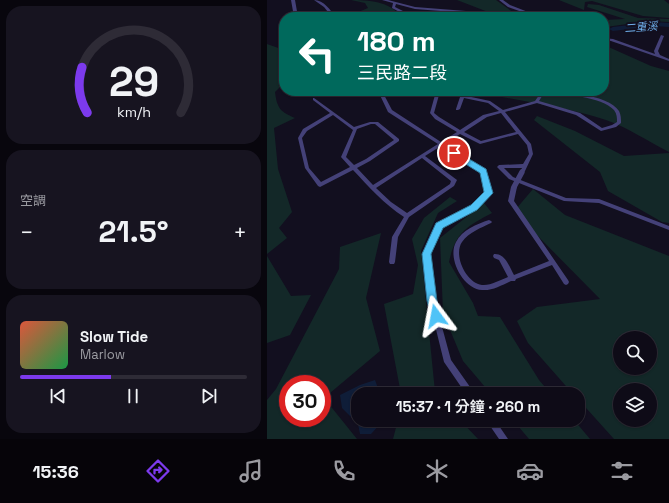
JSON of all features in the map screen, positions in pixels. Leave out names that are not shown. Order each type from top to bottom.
[{"type":"street","points":[[293,0],[295,12]]},
{"type":"street","points":[[316,0],[325,6],[330,12]]},
{"type":"street","points":[[384,0],[415,8],[466,12]]},
{"type":"street","points":[[501,0],[509,6],[525,12]]},
{"type":"street","points":[[395,3],[393,7],[403,12]]},
{"type":"street","points":[[658,56],[656,51],[662,36]]},
{"type":"street","points":[[609,40],[669,60]]},
{"type":"street","points":[[382,96],[390,111],[441,146],[483,171],[488,193],[474,207],[439,226],[426,254],[432,301],[448,362],[466,387]]},
{"type":"street","points":[[437,96],[433,113],[437,118],[480,143],[518,133]]},
{"type":"street","points":[[458,109],[462,96],[489,102],[502,111],[529,145],[531,154],[514,187],[511,201],[566,282]]},
{"type":"street","points":[[537,102],[541,96]]},
{"type":"street","points":[[373,187],[441,146],[459,132],[485,116],[502,111],[537,102],[579,114],[601,130],[614,126],[619,122],[619,116],[614,108],[598,101],[578,96]]},
{"type":"street","points":[[314,99],[354,129]]},
{"type":"street","points":[[332,114],[305,130],[300,138],[307,168],[320,185],[353,167],[368,160],[397,140],[376,123],[370,123],[354,129],[343,157],[353,167],[373,187],[384,200],[407,216]]},
{"type":"street","points":[[392,262],[395,237],[407,216],[452,185],[454,180],[423,157]]},
{"type":"street","points":[[524,169],[499,167],[511,178],[566,200],[599,201],[669,228]]},
{"type":"street","points":[[489,222],[467,233],[458,243],[456,253],[457,264],[467,279],[479,287],[489,287],[513,279],[553,262]]},
{"type":"street","points":[[496,256],[501,258],[513,279]]},
{"type":"street","points":[[495,427],[504,439]]},
{"type":"green space","points":[[351,0],[378,2],[396,12],[358,12],[368,8],[365,3]]},
{"type":"green space","points":[[457,0],[496,0],[513,12],[488,12]]},
{"type":"green space","points":[[559,0],[664,0],[669,4],[669,18],[643,16],[592,1],[585,2],[584,10]]},
{"type":"green space","points":[[588,4],[599,5],[638,18],[669,19],[669,22],[648,21],[609,27],[609,20],[625,19],[609,14],[609,12],[603,12],[587,7]]},
{"type":"green space","points":[[267,44],[279,48],[279,88],[275,92],[277,102],[283,112],[295,118],[274,128],[278,169],[292,212],[279,228],[287,238],[267,254]]},
{"type":"green space","points":[[609,47],[651,66],[669,71],[669,152],[606,120],[557,107],[496,96],[609,96]]},
{"type":"green space","points":[[537,116],[575,131],[624,156],[669,153],[669,223],[662,222],[608,191],[600,172],[534,120]]},
{"type":"green space","points":[[533,189],[565,215],[669,256],[669,439],[614,439],[585,407],[585,387],[567,387],[528,343],[517,321],[537,307],[600,299],[525,223],[516,209]]},
{"type":"green space","points":[[450,197],[457,201],[438,213],[421,251],[435,387],[400,387],[384,304],[413,294],[418,265],[412,239],[424,218]]},
{"type":"green space","points":[[484,203],[492,213],[476,222],[463,232],[455,244],[449,262],[473,303],[478,316],[500,317],[539,380],[545,387],[485,387],[463,361],[443,313],[440,238]]},
{"type":"green space","points":[[381,233],[366,298],[380,351],[331,392],[331,375],[283,375],[339,269],[340,247]]},
{"type":"green space","points":[[267,256],[291,296],[311,295],[290,335],[267,343]]},
{"type":"green space","points":[[279,383],[279,427],[331,427],[331,407],[357,439],[267,439],[267,400]]},
{"type":"green space","points":[[396,427],[467,427],[478,439],[393,439]]},
{"type":"green space","points":[[519,427],[580,427],[590,439],[529,439]]},
{"type":"water","points":[[375,380],[378,387],[356,387]]},
{"type":"water","points":[[351,390],[351,417],[342,408],[340,395]]},
{"type":"water","points":[[359,427],[377,427],[371,434],[360,434]]},
{"type":"waterway","name":"二重溪","points":[[613,29],[654,24],[669,25]]},
{"type":"route","points":[[436,316],[432,301],[426,254],[439,226],[474,207],[488,193],[483,171],[454,153]]}]
